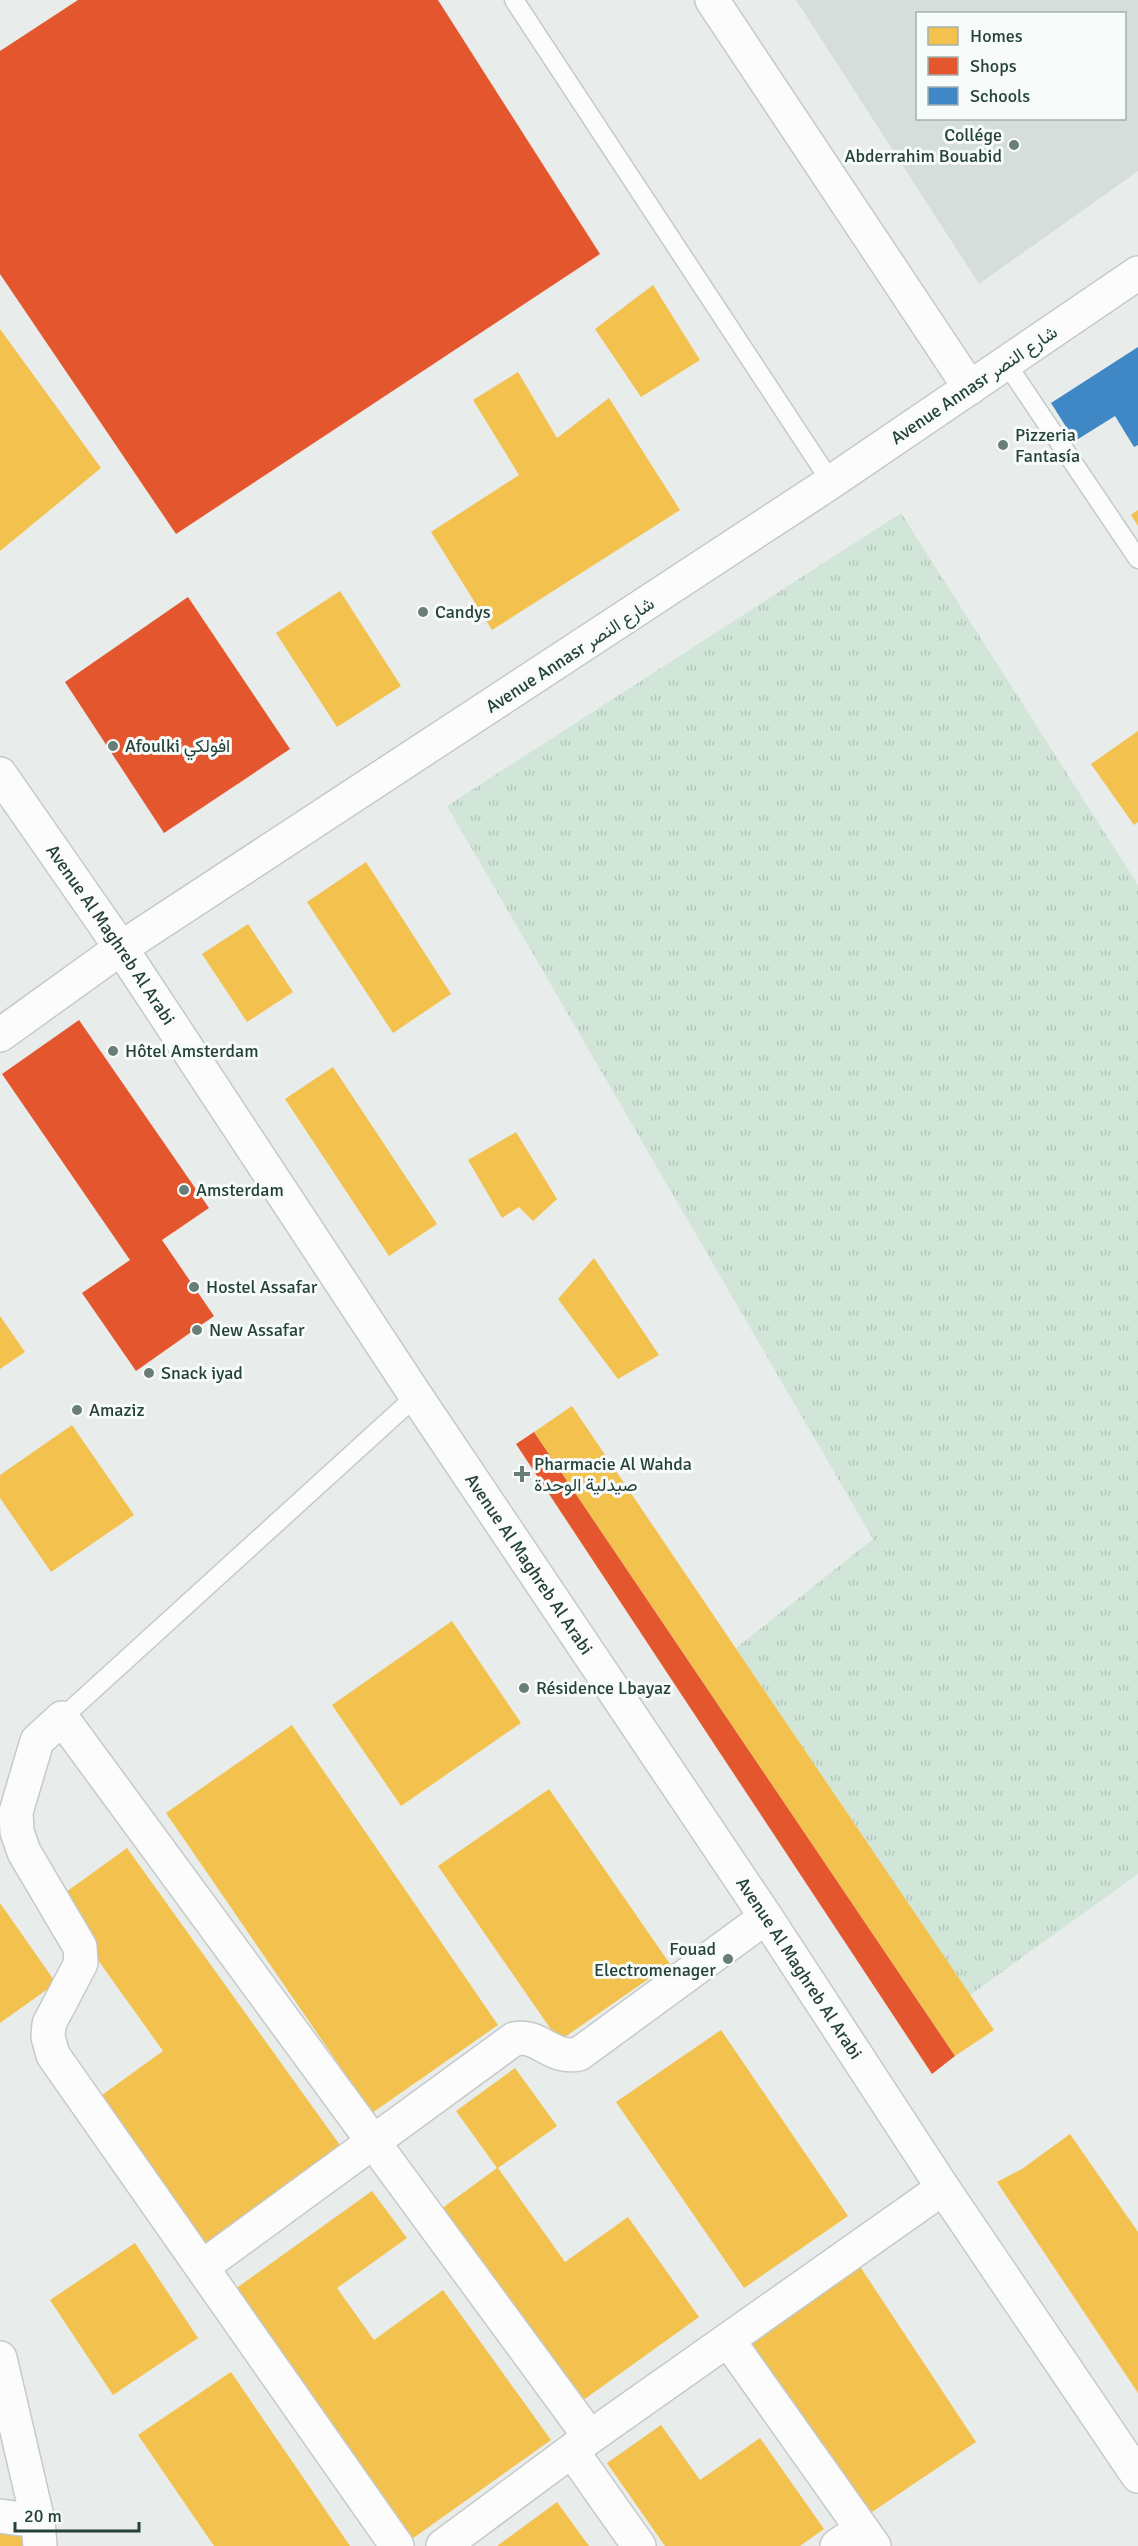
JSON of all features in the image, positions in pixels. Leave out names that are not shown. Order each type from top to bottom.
[{"type":"street","points":[[712,0],[970,388]]},
{"type":"street","name":"Avenue Annasr شارع النصر","points":[[0,1035],[121,948],[831,482],[1138,273]]},
{"type":"street","name":"Avenue Al Maghreb Al Arabi","points":[[0,774],[121,948],[416,1396],[766,1917],[943,2188],[1138,2476]]},
{"type":"street","points":[[397,2546],[53,2055],[48,2037],[49,2024],[81,1963],[80,1947],[24,1852],[17,1832],[16,1812],[37,1741],[62,1718],[372,2141],[581,2444],[639,2546]]},
{"type":"street","points":[[201,2267],[514,2039],[529,2038],[559,2055],[579,2054],[766,1917]]},
{"type":"street","points":[[443,2546],[581,2444],[943,2188]]},
{"type":"street","points":[[728,2340],[857,2540]]},
{"type":"street","points":[[0,2358],[39,2533]]},
{"type":"street","points":[[0,2516],[39,2533]]},
{"type":"lane","points":[[514,0],[831,482]]},
{"type":"lane","points":[[1006,363],[1138,558]]},
{"type":"lane","points":[[62,1718],[416,1396]]},
{"type":"shaded area","name":"Collége Abderrahim Bouabid","points":[[796,0],[1138,0],[1138,171],[979,284]]},
{"type":"green space","points":[[901,513],[1138,885],[1138,1874],[970,1995],[736,1648],[873,1539],[447,806]]},
{"type":"building: Homes","points":[[653,285],[700,360],[641,397],[595,329]]},
{"type":"building: Homes","points":[[0,329],[101,468],[0,551]]},
{"type":"building: Homes","points":[[518,372],[557,438],[609,398],[680,510],[492,630],[431,532],[519,475],[473,400]]},
{"type":"building: Homes","points":[[1138,510],[1138,526],[1131,515]]},
{"type":"building: Homes","points":[[340,591],[401,686],[337,727],[276,633]]},
{"type":"building: Homes","points":[[1138,731],[1138,822],[1134,825],[1091,764]]},
{"type":"building: Homes","points":[[366,862],[451,994],[393,1033],[307,902]]},
{"type":"building: Homes","points":[[248,924],[293,992],[247,1022],[202,954]]},
{"type":"building: Homes","points":[[333,1067],[437,1224],[389,1256],[285,1099]]},
{"type":"building: Homes","points":[[516,1132],[557,1199],[533,1221],[519,1207],[502,1218],[468,1160]]},
{"type":"building: Homes","points":[[594,1258],[659,1355],[618,1379],[558,1299]]},
{"type":"building: Homes","points":[[0,1316],[25,1352],[0,1369]]},
{"type":"building: Homes","points":[[572,1406],[994,2030],[955,2056],[534,1432]]},
{"type":"building: Homes","points":[[72,1425],[134,1515],[51,1572],[0,1498],[0,1475]]},
{"type":"building: Homes","points":[[452,1621],[521,1723],[401,1806],[332,1705]]},
{"type":"building: Homes","points":[[292,1725],[498,2025],[372,2113],[166,1813]]},
{"type":"building: Homes","points":[[549,1789],[670,1964],[559,2041],[438,1866]]},
{"type":"building: Homes","points":[[127,1848],[342,2148],[198,2253],[91,2103],[163,2051],[55,1900]]},
{"type":"building: Homes","points":[[0,1903],[56,1983],[0,2023]]},
{"type":"building: Homes","points":[[721,2030],[848,2216],[744,2288],[616,2102]]},
{"type":"building: Homes","points":[[515,2068],[557,2126],[498,2168],[565,2262],[628,2217],[699,2317],[575,2406],[437,2212],[497,2168],[456,2111]]},
{"type":"building: Homes","points":[[1070,2134],[1138,2232],[1138,2393],[997,2182],[1022,2169]]},
{"type":"building: Homes","points":[[372,2191],[407,2238],[337,2288],[374,2340],[443,2290],[551,2440],[409,2541],[231,2292]]},
{"type":"building: Homes","points":[[135,2243],[198,2338],[113,2395],[50,2300]]},
{"type":"building: Homes","points":[[859,2265],[976,2442],[863,2518],[745,2341]]},
{"type":"building: Homes","points":[[231,2372],[350,2546],[214,2546],[138,2435]]},
{"type":"building: Homes","points":[[661,2425],[700,2480],[760,2438],[824,2529],[800,2546],[665,2546],[607,2463]]},
{"type":"building: Homes","points":[[557,2502],[589,2546],[497,2546]]},
{"type":"building: Homes","points":[[0,2530],[22,2532],[24,2546],[0,2546]]},
{"type":"building: Shops","points":[[78,0],[438,0],[600,254],[176,534],[0,274],[0,51]]},
{"type":"building: Shops","points":[[188,597],[290,749],[164,833],[65,682]]},
{"type":"building: Shops","points":[[79,1020],[209,1208],[162,1240],[214,1316],[136,1371],[82,1293],[130,1260],[2,1074]]},
{"type":"building: Shops","points":[[534,1432],[955,2056],[932,2074],[516,1444]]},
{"type":"building: Schools","points":[[1138,347],[1138,445],[1134,447],[1115,416],[1075,441],[1051,403]]},
{"type":"place","name":"Collége Abderrahim Bouabid","points":[[1014,145]]},
{"type":"place","name":"Pizzeria Fantasía","points":[[1003,445]]},
{"type":"place","name":"Candys","points":[[423,612]]},
{"type":"place","name":"Afoulki افولكي","points":[[113,746]]},
{"type":"place","name":"Hôtel Amsterdam","points":[[113,1051]]},
{"type":"place","name":"Amsterdam","points":[[184,1190]]},
{"type":"place","name":"Hostel Assafar","points":[[194,1287]]},
{"type":"place","name":"New Assafar","points":[[197,1330]]},
{"type":"place","name":"Snack iyad","points":[[149,1373]]},
{"type":"place","name":"Amaziz","points":[[77,1410]]},
{"type":"place","name":"Pharmacie Al Wahda صيدلية الوحدة","points":[[522,1474]]},
{"type":"place","name":"Résidence Lbayaz","points":[[524,1688]]},
{"type":"place","name":"Fouad Electromenager","points":[[728,1959]]}]
